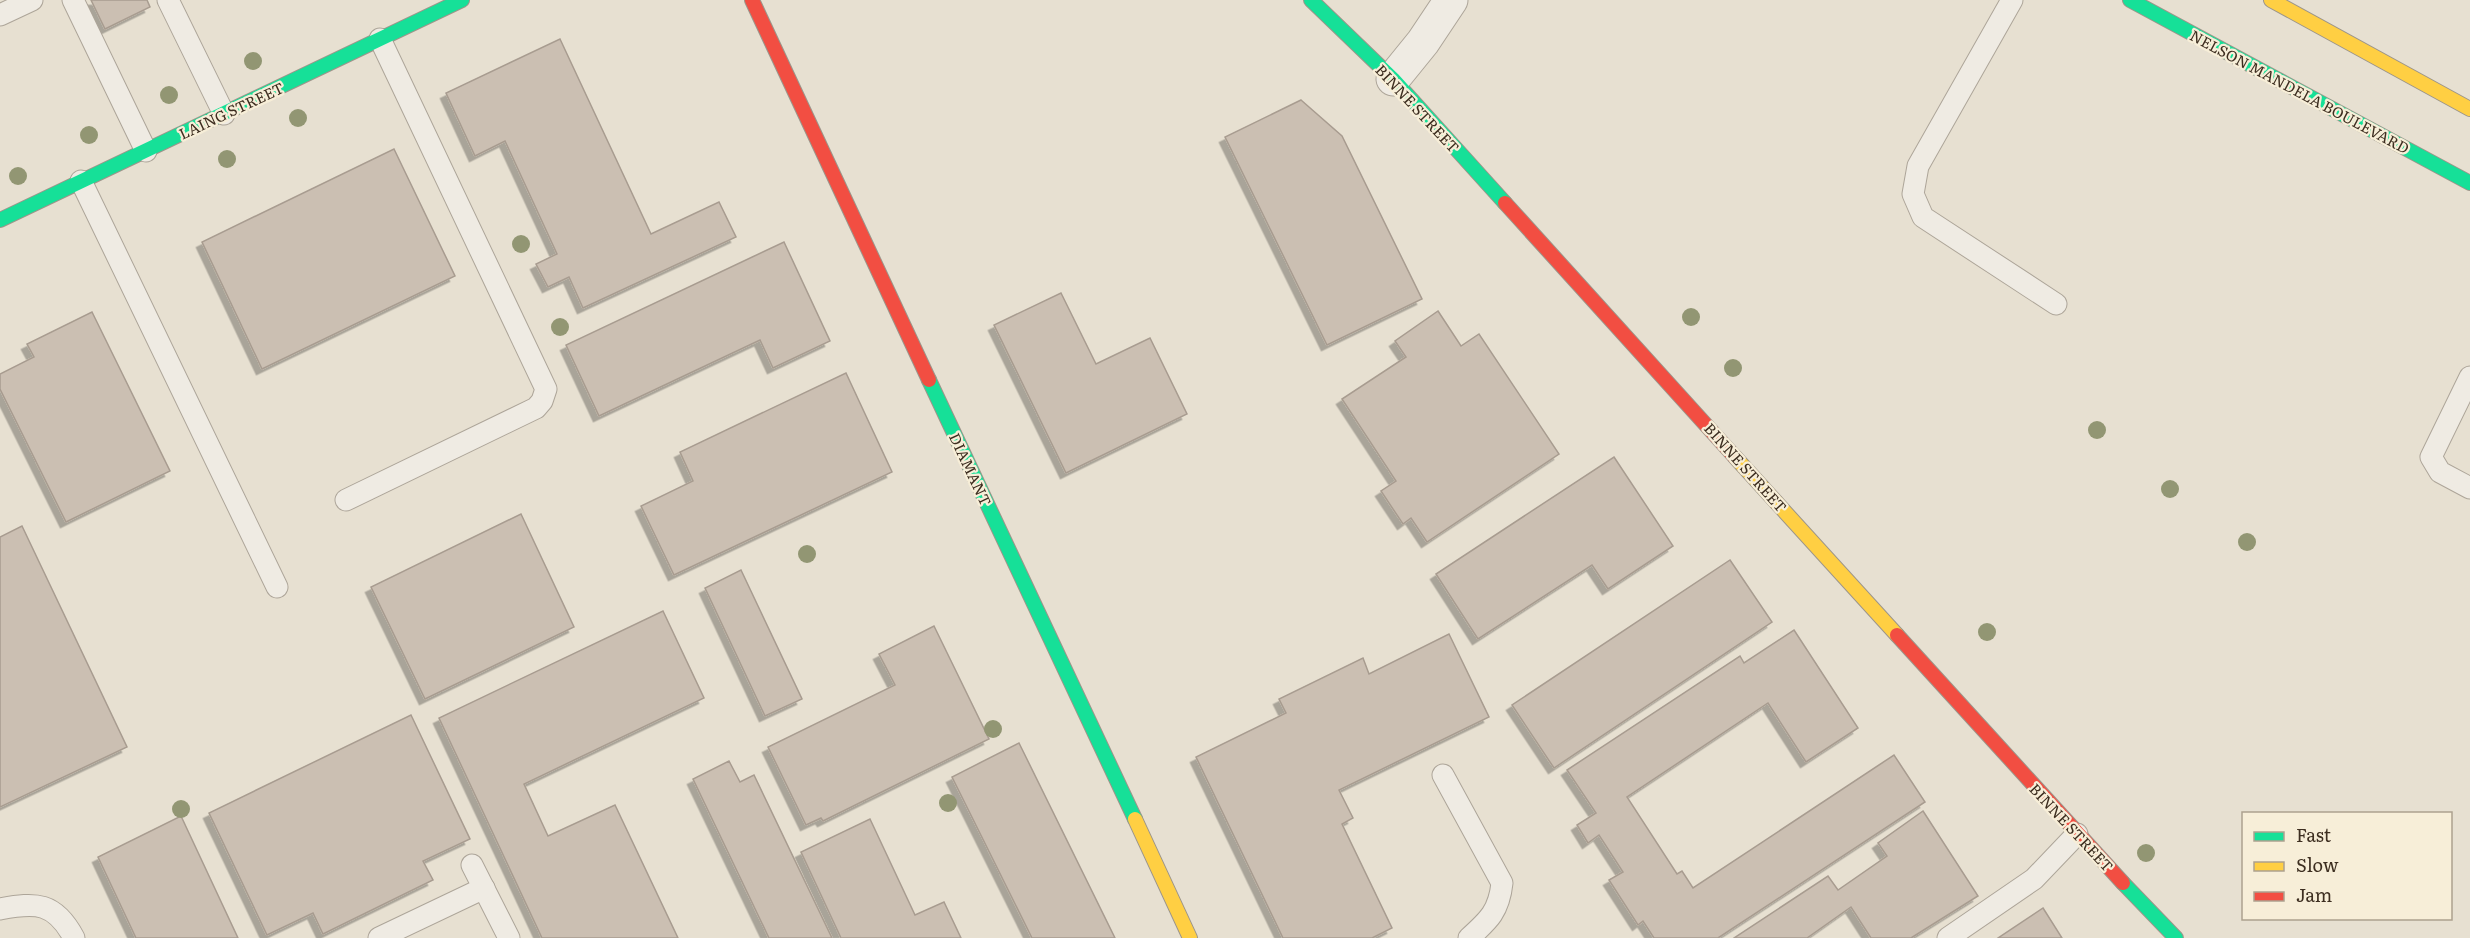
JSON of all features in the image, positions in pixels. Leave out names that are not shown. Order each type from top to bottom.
[{"type":"street","name":"LAING STREET","points":[[0,220],[462,0]]},
{"type":"street","name":"DIAMANT","points":[[752,0],[1190,938]]},
{"type":"street","name":"BINNE STREET","points":[[1311,0],[1394,79],[2078,834],[2176,938]]},
{"type":"street","points":[[1394,79],[1423,42],[1451,0]]},
{"type":"street","name":"NELSON MANDELA BOULEVARD","points":[[2130,0],[2470,183]]},
{"type":"street","points":[[2271,0],[2470,109]]},
{"type":"lane","points":[[0,15],[32,0]]},
{"type":"lane","points":[[73,0],[146,151]]},
{"type":"lane","points":[[168,0],[224,114]]},
{"type":"lane","points":[[2012,0],[1918,166],[1913,194],[1923,217],[2056,304]]},
{"type":"lane","points":[[346,500],[536,408],[542,401],[546,389],[380,39]]},
{"type":"lane","points":[[81,181],[277,587]]},
{"type":"lane","points":[[2470,377],[2431,457],[2440,472],[2470,488]]},
{"type":"lane","points":[[1443,775],[1502,883],[1500,903],[1483,925],[1469,938]]},
{"type":"lane","points":[[1948,938],[2034,879],[2078,834]]},
{"type":"lane","points":[[472,865],[509,938]]},
{"type":"lane","points":[[379,938],[483,888]]},
{"type":"lane","points":[[0,909],[29,904],[49,909],[67,924],[74,938]]},
{"type":"building","points":[[91,0],[147,0],[150,7],[105,29]]},
{"type":"building","points":[[560,39],[651,234],[719,202],[736,237],[583,308],[569,277],[548,287],[536,264],[557,254],[505,141],[475,156],[446,93]]},
{"type":"building","points":[[1301,100],[1342,136],[1422,299],[1327,345],[1225,137]]},
{"type":"building","points":[[394,149],[455,276],[262,369],[202,242]]},
{"type":"building","points":[[784,242],[830,341],[773,368],[760,340],[599,416],[566,345]]},
{"type":"building","points":[[1061,293],[1096,364],[1150,338],[1187,414],[1066,473],[994,325]]},
{"type":"building","points":[[1438,311],[1461,346],[1479,334],[1559,454],[1427,542],[1411,518],[1403,524],[1381,491],[1396,481],[1342,399],[1406,357],[1395,341]]},
{"type":"building","points":[[92,312],[170,471],[66,522],[0,389],[0,374],[34,357],[27,344]]},
{"type":"building","points":[[846,373],[892,472],[674,575],[641,506],[693,481],[680,452]]},
{"type":"building","points":[[1614,457],[1673,546],[1608,589],[1592,565],[1478,639],[1436,574]]},
{"type":"building","points":[[521,514],[574,627],[425,699],[371,587]]},
{"type":"building","points":[[22,526],[127,747],[0,807],[0,537]]},
{"type":"building","points":[[1730,560],[1772,622],[1554,768],[1512,705]]},
{"type":"building","points":[[741,570],[802,699],[765,716],[705,588]]},
{"type":"building","points":[[663,611],[704,698],[524,784],[548,836],[615,805],[678,938],[542,938],[439,718]]},
{"type":"building","points":[[934,626],[989,739],[823,821],[821,818],[806,825],[768,747],[895,685],[879,654]]},
{"type":"building","points":[[1794,630],[1858,728],[1806,762],[1768,703],[1627,797],[1677,874],[1682,871],[1693,888],[1894,755],[1925,802],[1718,938],[1654,938],[1643,921],[1638,925],[1609,880],[1623,872],[1599,835],[1588,843],[1577,825],[1596,813],[1567,770],[1740,656],[1744,663]]},
{"type":"building","points":[[1449,634],[1489,717],[1339,790],[1353,818],[1342,824],[1392,928],[1372,938],[1283,938],[1196,757],[1286,713],[1279,699],[1363,658],[1369,674]]},
{"type":"building","points":[[411,715],[470,839],[423,861],[433,880],[323,934],[313,913],[267,935],[209,813]]},
{"type":"building","points":[[1019,743],[1115,938],[1032,938],[952,777]]},
{"type":"building","points":[[729,761],[740,782],[754,775],[832,938],[769,938],[693,779]]},
{"type":"building","points":[[1923,811],[1978,896],[1911,938],[1871,938],[1851,907],[1807,938],[1734,938],[1828,876],[1838,890],[1887,856],[1878,843]]},
{"type":"building","points":[[181,816],[238,938],[136,938],[98,857]]},
{"type":"building","points":[[870,819],[915,915],[944,902],[961,938],[841,938],[801,852]]},
{"type":"building","points":[[2043,908],[2062,938],[1998,938]]},
{"type":"traffic: fast","points":[[0,220],[462,0]]},
{"type":"traffic: fast","points":[[1311,0],[1393,79],[1505,203]]},
{"type":"traffic: fast","points":[[2130,0],[2470,183]]},
{"type":"traffic: fast","points":[[929,380],[1135,819]]},
{"type":"traffic: fast","points":[[2123,883],[2176,938]]},
{"type":"traffic: slow","points":[[2271,0],[2470,109]]},
{"type":"traffic: slow","points":[[1735,457],[1897,635]]},
{"type":"traffic: slow","points":[[1135,819],[1190,938]]},
{"type":"traffic: jam","points":[[752,0],[929,380]]},
{"type":"traffic: jam","points":[[1505,203],[1735,457]]},
{"type":"traffic: jam","points":[[1897,635],[2123,883]]}]
